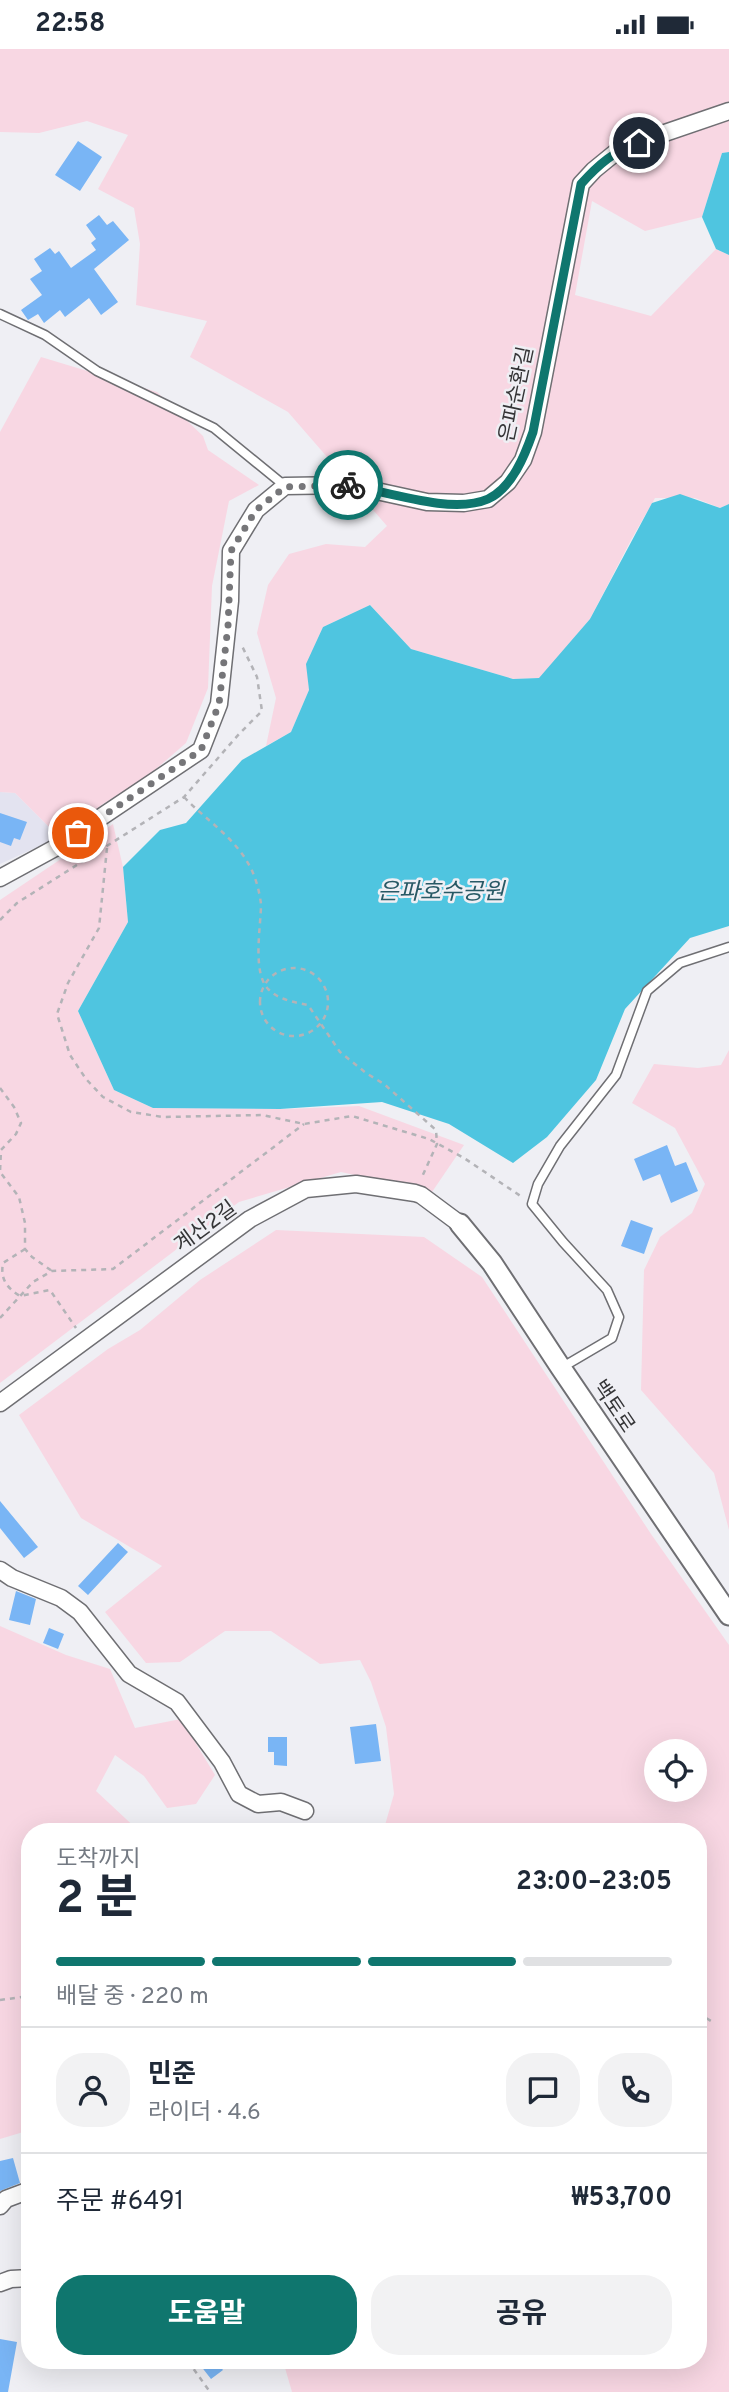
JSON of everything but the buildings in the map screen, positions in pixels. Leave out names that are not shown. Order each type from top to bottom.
[{"type":"street","name":"은파순환길","points":[[285,487],[349,485],[427,502],[464,503],[488,499],[508,482],[523,460],[533,432],[581,184],[621,148],[729,111]]},
{"type":"street","points":[[0,878],[55,848],[201,750],[219,704],[229,613],[231,551],[256,510],[285,487]]},
{"type":"street","name":"계산2길","points":[[0,1403],[250,1219],[306,1189],[356,1184],[415,1193],[422,1195],[460,1224]]},
{"type":"street","name":"백토로","points":[[460,1224],[492,1263],[729,1615]]},
{"type":"street","points":[[0,1570],[12,1578],[61,1598],[80,1612],[129,1674],[177,1702],[222,1762],[239,1794],[258,1804],[281,1801],[305,1811]]},
{"type":"street","points":[[0,2206],[6,2199],[21,2193]]},
{"type":"street","points":[[0,2283],[21,2278]]},
{"type":"lane","points":[[0,314],[46,335],[97,371],[214,428],[285,487]]},
{"type":"lane","points":[[561,1369],[612,1338],[619,1317],[607,1290],[532,1204],[538,1184],[559,1146],[616,1075],[648,991],[680,963],[729,947]]},
{"type":"path","points":[[184,797],[218,826],[243,854],[254,875],[261,902],[258,951],[264,983],[270,991],[288,1002],[308,1005],[340,1052],[384,1084],[436,1130],[438,1144],[415,1193]]},
{"type":"path","points":[[107,848],[99,928],[68,983],[57,1014],[70,1055],[86,1079],[103,1097],[131,1112],[163,1117],[262,1115],[303,1124],[352,1116],[429,1139],[503,1182],[532,1204]]},
{"type":"path","points":[[299,968],[310,972],[320,979],[326,989],[327,1013],[313,1031],[292,1037],[282,1035],[272,1029],[261,1011],[259,1000],[264,983],[276,973],[287,969],[299,968]]},
{"type":"path","points":[[0,1088],[21,1122],[16,1134],[1,1150],[0,1172],[19,1198],[25,1223],[25,1248],[32,1257],[52,1271]]},
{"type":"path","points":[[0,1318],[33,1282],[52,1271],[113,1269],[303,1124]]},
{"type":"path","points":[[25,1248],[3,1263],[1,1272],[7,1287],[20,1296],[50,1290],[84,1339]]},
{"type":"path","points":[[0,2000],[21,1997]]},
{"type":"path","points":[[707,2019],[711,2021]]},
{"type":"path","points":[[194,2369],[210,2392]]},
{"type":"shaded area","points":[[0,49],[729,49],[729,152],[722,153],[702,217],[645,231],[592,201],[575,295],[651,316],[716,249],[729,255],[729,504],[720,508],[695,498],[655,498],[590,619],[540,678],[513,679],[411,649],[370,605],[323,627],[307,663],[309,690],[291,732],[266,746],[276,698],[257,633],[268,585],[289,554],[326,544],[365,547],[387,526],[288,412],[190,357],[207,321],[136,305],[140,244],[134,208],[98,189],[128,135],[87,121],[39,133],[0,132]]},
{"type":"shaded area","points":[[41,357],[157,392],[203,436],[208,450],[259,485],[229,501],[212,586],[208,688],[186,743],[148,776],[103,804],[59,837],[15,793],[0,792],[0,432]]},
{"type":"shaded area","points":[[0,792],[15,793],[59,837],[0,864]]},
{"type":"shaded area","points":[[113,824],[123,867],[128,922],[78,1011],[114,1090],[153,1108],[287,1109],[359,1106],[464,1145],[432,1192],[341,1172],[239,1202],[0,1383],[0,900]]},
{"type":"shaded area","points":[[729,1050],[729,1530],[714,1473],[641,1390],[644,1270],[660,1237],[692,1213],[705,1184],[675,1128],[632,1103],[654,1064],[698,1068],[721,1065]]},
{"type":"shaded area","points":[[276,1230],[424,1237],[482,1277],[651,1534],[729,1645],[729,2392],[292,2392],[285,2369],[707,2369],[707,1823],[386,1823],[394,1794],[386,1727],[371,1682],[360,1660],[320,1664],[271,1631],[225,1631],[180,1662],[146,1663],[105,1612],[162,1566],[81,1518],[19,1415],[108,1349],[140,1330],[200,1280]]},
{"type":"shaded area","points":[[0,1626],[66,1655],[110,1669],[135,1728],[181,1719],[215,1775],[196,1804],[167,1808],[144,1776],[115,1755],[96,1791],[130,1823],[21,1823],[21,2133],[0,2139]]},
{"type":"water","points":[[729,152],[729,255],[716,249],[702,217],[722,153]]},
{"type":"water","name":"은파호수공원","points":[[680,494],[720,508],[729,504],[729,926],[690,938],[625,1009],[596,1080],[547,1137],[513,1163],[449,1124],[382,1102],[280,1109],[153,1108],[114,1090],[78,1011],[128,922],[123,867],[160,830],[186,823],[242,760],[291,732],[309,690],[306,664],[323,627],[370,605],[411,649],[513,679],[539,678],[590,619],[652,503]]},
{"type":"way so far","points":[[78,833],[201,750],[219,704],[230,601],[231,551],[256,510],[285,487],[348,485]]},
{"type":"route","points":[[348,485],[427,502],[464,503],[488,499],[508,482],[523,460],[533,432],[581,184],[621,148],[639,143]]}]
